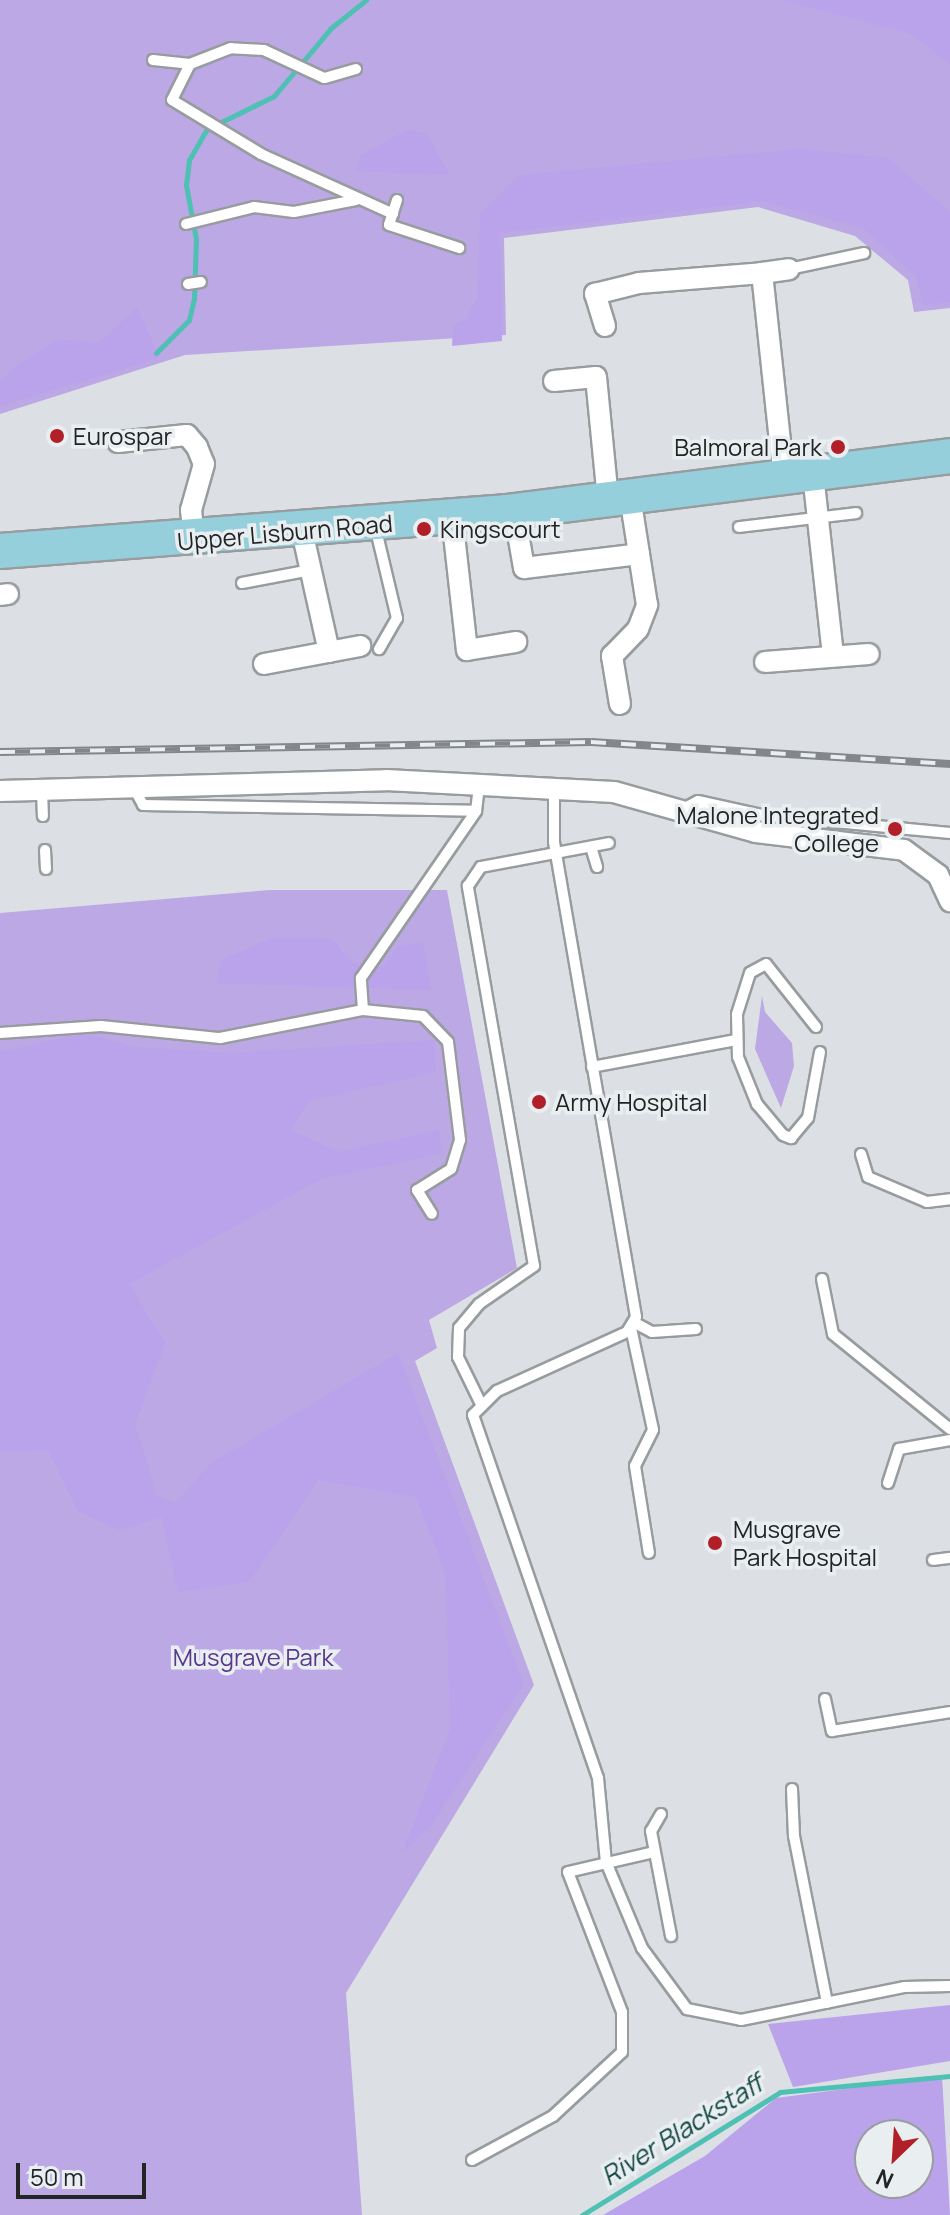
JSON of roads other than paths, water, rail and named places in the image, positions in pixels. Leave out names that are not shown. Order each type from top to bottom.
[{"type":"main road","name":"Upper Lisburn Road","points":[[0,551],[194,540],[514,511],[950,456]]},
{"type":"street","points":[[605,326],[595,294],[639,283],[789,269]]},
{"type":"street","points":[[762,273],[799,476],[818,518],[833,656]]},
{"type":"street","points":[[554,381],[596,377],[619,499],[639,554],[647,605],[638,629],[612,656],[620,704]]},
{"type":"street","points":[[118,442],[187,435],[197,447],[204,464],[191,510],[194,540]]},
{"type":"street","points":[[514,511],[524,568],[639,554]]},
{"type":"street","points":[[452,517],[467,650],[516,642]]},
{"type":"street","points":[[302,531],[329,652]]},
{"type":"street","points":[[264,664],[370,648]]},
{"type":"street","points":[[765,662],[869,654]]},
{"type":"street","points":[[0,791],[133,785],[479,785],[626,794],[756,832],[904,850],[938,875],[950,901]]},
{"type":"lane","points":[[153,60],[190,64],[231,48],[295,63],[310,74],[356,69]]},
{"type":"lane","points":[[190,64],[172,100],[218,130],[358,200],[393,214]]},
{"type":"lane","points":[[186,224],[254,207],[294,212],[358,200]]},
{"type":"lane","points":[[397,200],[389,225],[459,248]]},
{"type":"lane","points":[[789,269],[864,253]]},
{"type":"lane","points":[[188,284],[201,282]]},
{"type":"lane","points":[[739,527],[856,513]]},
{"type":"lane","points":[[370,648],[397,618],[375,524]]},
{"type":"lane","points":[[242,583],[311,570]]},
{"type":"lane","points":[[133,785],[143,805],[476,811]]},
{"type":"lane","points":[[363,1010],[361,978],[476,811],[479,785]]},
{"type":"lane","points":[[42,789],[43,816]]},
{"type":"lane","points":[[554,789],[555,852],[653,1430],[635,1466],[649,1553]]},
{"type":"lane","points":[[679,811],[698,801],[762,815],[950,833]]},
{"type":"lane","points":[[609,843],[481,867],[467,896],[534,1266],[479,1304],[459,1328],[458,1357],[480,1402],[475,1433],[598,1778],[606,1862],[642,1948],[687,2009],[741,2020],[827,2003],[950,1986]]},
{"type":"lane","points":[[591,847],[597,867]]},
{"type":"lane","points":[[45,850],[46,869]]},
{"type":"lane","points":[[816,1027],[766,964],[750,973],[743,993],[736,1040],[757,1104],[791,1138],[808,1118],[820,1052]]},
{"type":"lane","points":[[0,1033],[101,1026],[220,1038],[363,1010],[423,1016],[448,1042],[459,1156],[417,1190],[432,1214]]},
{"type":"lane","points":[[592,1067],[736,1040]]},
{"type":"lane","points":[[861,1154],[868,1177],[927,1202],[950,1199]]},
{"type":"lane","points":[[822,1279],[833,1334],[950,1429]]},
{"type":"lane","points":[[480,1402],[633,1326],[652,1332],[696,1329]]},
{"type":"lane","points":[[888,1483],[899,1449],[950,1440]]},
{"type":"lane","points":[[933,1560],[950,1558]]},
{"type":"lane","points":[[825,1699],[832,1731],[950,1712]]},
{"type":"lane","points":[[792,1789],[794,1836],[827,2003]]},
{"type":"lane","points":[[661,1814],[651,1831],[671,1936]]},
{"type":"lane","points":[[472,2160],[553,2116],[622,2052],[622,2012],[568,1872],[654,1852]]},
{"type":"waterway","points":[[156,353],[189,320],[194,299],[196,239],[186,185],[189,160],[207,129],[274,96],[331,28],[366,0]]},
{"type":"waterway","name":"River Blackstaff","points":[[582,2215],[780,2092],[950,2076]]},
{"type":"railway","points":[[0,752],[591,742],[950,764]]},
{"type":"place","name":"Eurospar","points":[[57,436]]},
{"type":"place","name":"Balmoral Park","points":[[838,447]]},
{"type":"place","name":"Kingscourt","points":[[424,529]]},
{"type":"place","name":"Malone Integrated College","points":[[895,829]]},
{"type":"place","name":"Army Hospital","points":[[539,1102]]},
{"type":"place","name":"Musgrave Park Hospital","points":[[715,1543]]},
{"type":"park label","name":"Musgrave Park","points":[[253,1657]]}]
